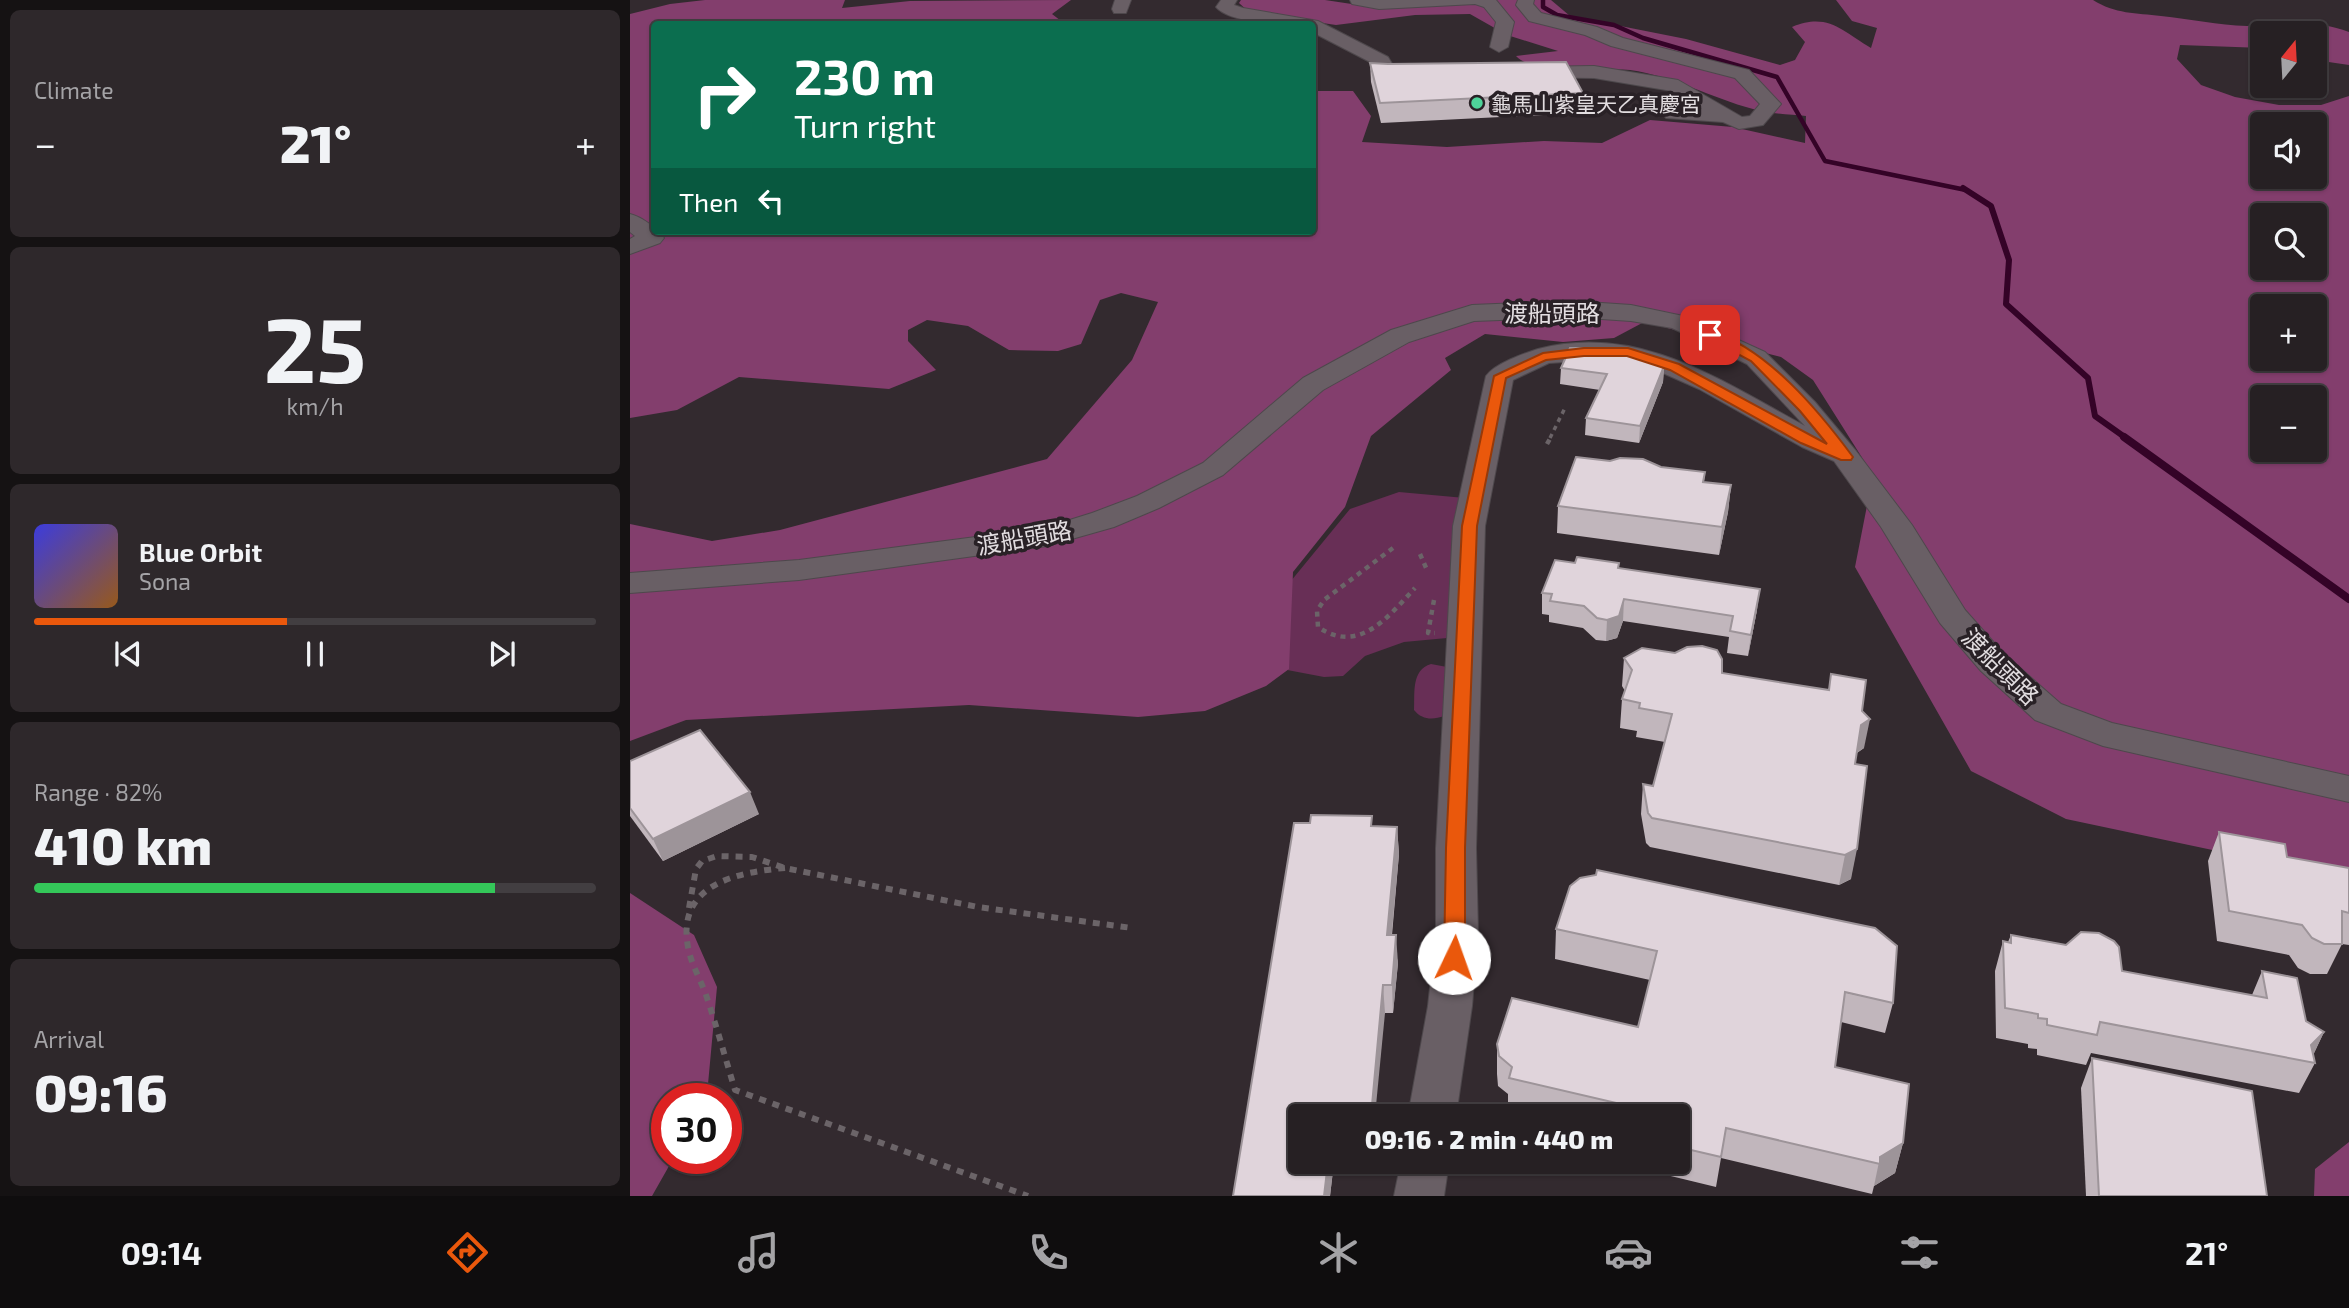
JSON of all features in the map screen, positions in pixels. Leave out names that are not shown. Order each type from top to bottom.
[{"type":"street","points":[[1229,0],[1224,7],[1239,13],[1287,21]]},
{"type":"street","points":[[1358,0],[1379,4],[1469,0]]},
{"type":"street","points":[[1480,0],[1490,3],[1505,22],[1499,47]]},
{"type":"street","points":[[1526,0],[1524,5],[1535,17],[1591,31],[1617,42],[1742,74],[1771,104],[1756,121],[1728,116],[1672,114]]},
{"type":"street","points":[[1316,28],[1382,61],[1389,75],[1443,74]]},
{"type":"street","points":[[1512,73],[1594,72],[1678,86],[1728,116]]},
{"type":"street","points":[[630,221],[652,238],[630,247]]},
{"type":"street","name":"渡船頭路","points":[[630,583],[799,570],[1047,537],[1149,502],[1213,469],[1313,384],[1400,336],[1472,313],[1572,309],[1631,313],[1679,322],[1756,358],[1805,408],[1846,457],[1896,525],[1952,616],[1993,663],[2048,712],[2103,734],[2349,789]]},
{"type":"street","points":[[1434,1104],[1450,1006],[1457,933],[1456,848],[1469,526],[1500,376],[1543,356],[1628,352],[1675,367],[1806,440],[1846,457]]},
{"type":"street","points":[[1419,1196],[1422,1174]]},
{"type":"path","points":[[1548,444],[1564,408]]},
{"type":"path","points":[[1393,548],[1324,600],[1317,611],[1318,626],[1334,637],[1351,638],[1363,635],[1381,623],[1415,589]]},
{"type":"path","points":[[1420,554],[1427,570]]},
{"type":"path","points":[[1028,1196],[735,1090],[687,938],[696,869],[702,861],[717,856],[752,857],[785,868],[978,907],[1132,928]]},
{"type":"path","points":[[689,908],[704,891],[719,881],[747,871],[785,868]]},
{"type":"shaded area","points":[[705,0],[845,0],[842,8],[910,1],[1071,0],[1052,14],[1061,21],[651,21],[651,235],[1316,235],[1316,91],[1353,91],[1371,116],[1362,142],[1447,147],[1544,141],[1602,143],[1650,120],[1733,127],[1805,143],[1806,116],[1753,109],[1646,73],[1618,69],[1553,69],[1525,63],[1516,56],[1558,51],[1507,35],[1470,14],[1415,15],[1336,25],[1249,12],[1239,3],[1241,0],[1325,0],[1365,6],[1429,0],[1551,0],[1570,16],[1686,39],[1780,65],[1795,60],[1805,42],[1792,27],[1805,23],[1834,26],[1871,48],[1877,28],[1852,21],[1836,0],[2093,0],[2109,8],[2134,13],[2250,26],[2250,48],[2180,45],[2177,59],[2201,85],[2235,97],[2279,105],[2321,105],[2349,96],[2349,879],[2066,819],[1971,771],[1855,567],[1873,475],[1813,380],[1781,357],[1644,322],[1614,338],[1563,342],[1485,334],[1445,358],[1451,370],[1371,436],[1345,507],[1293,572],[1289,669],[1266,686],[1205,711],[1138,717],[969,705],[686,720],[630,741],[630,524],[712,541],[780,530],[1047,459],[1132,360],[1158,302],[1121,293],[1100,300],[1081,344],[1058,351],[1009,350],[968,326],[927,320],[908,330],[908,341],[936,370],[889,389],[739,377],[677,410],[630,418],[630,14],[670,4]]},
{"type":"shaded area","points":[[2328,26],[2349,32],[2349,65],[2328,62]]},
{"type":"shaded area","points":[[1399,492],[1465,498],[1447,638],[1404,642],[1365,656],[1343,676],[1324,677],[1282,669],[1277,598],[1350,509]]},
{"type":"shaded area","points":[[1431,664],[1447,667],[1444,716],[1432,718],[1421,716],[1414,710],[1417,677],[1420,671]]},
{"type":"shaded area","points":[[630,893],[694,935],[717,987],[708,1083],[651,1083],[651,1174],[664,1174],[652,1196],[630,1196]]},
{"type":"shaded area","points":[[2349,1142],[2349,1196],[2314,1196],[2315,1169]]},
{"type":"building","points":[[1566,62],[1583,93],[1380,103],[1370,63],[1388,64]]},
{"type":"building","points":[[1570,348],[1658,358],[1656,362],[1664,366],[1640,426],[1586,418],[1607,374],[1561,368]]},
{"type":"building","points":[[1576,457],[1610,461],[1620,458],[1643,459],[1661,467],[1705,472],[1703,482],[1731,485],[1722,527],[1558,506]]},
{"type":"building","points":[[1577,557],[1619,563],[1618,568],[1760,589],[1751,635],[1730,631],[1733,616],[1624,599],[1619,616],[1607,620],[1597,618],[1584,606],[1550,601],[1552,594],[1542,593],[1555,560],[1575,563]]},
{"type":"building","points":[[1702,646],[1717,650],[1722,659],[1722,673],[1829,690],[1831,674],[1866,680],[1862,711],[1870,719],[1861,725],[1855,764],[1867,766],[1857,849],[1845,855],[1652,818],[1648,813],[1643,784],[1653,786],[1672,714],[1639,708],[1640,703],[1622,699],[1632,670],[1624,658],[1642,648],[1675,653],[1687,647]]},
{"type":"building","points":[[700,730],[750,792],[653,839],[630,808],[630,761]]},
{"type":"building","points":[[1311,815],[1372,816],[1371,826],[1397,827],[1387,935],[1396,935],[1392,985],[1383,985],[1372,1104],[1288,1104],[1288,1174],[1327,1174],[1324,1196],[1233,1196],[1294,823],[1310,823]]},
{"type":"building","points":[[2219,832],[2285,844],[2287,857],[2349,868],[2349,913],[2342,911],[2342,944],[2324,944],[2312,938],[2302,925],[2229,911]]},
{"type":"building","points":[[1597,870],[1875,928],[1897,946],[1893,1003],[1845,992],[1835,1067],[1909,1084],[1903,1143],[1880,1157],[1880,1164],[1726,1128],[1721,1157],[1690,1150],[1690,1104],[1621,1104],[1509,1078],[1512,1067],[1499,1056],[1497,1044],[1512,998],[1638,1027],[1657,951],[1556,929],[1570,886],[1580,878],[1596,875]]},
{"type":"building","points":[[2081,932],[2099,933],[2114,941],[2119,947],[2122,971],[2267,998],[2262,971],[2297,978],[2306,1021],[2324,1032],[2311,1045],[2315,1063],[2100,1022],[2097,1035],[2047,1025],[2047,1019],[2038,1018],[2038,1014],[2005,1008],[2003,941],[2011,943],[2011,935],[2066,945]]},
{"type":"building","points":[[2092,1058],[2252,1091],[2267,1196],[2099,1196]]},
{"type":"waterway","points":[[1543,0],[1543,7],[1557,15],[1614,25],[1643,38],[1777,77],[1825,161],[1966,190]]},
{"type":"waterway","points":[[1963,188],[1991,206],[2009,260],[2006,304],[2088,378],[2095,416],[2126,438]]},
{"type":"waterway","points":[[2124,437],[2349,599]]},
{"type":"place","name":"龜馬山紫皇天乙真慶宮","points":[[1477,103]]},
{"type":"route","points":[[1454,958],[1457,933],[1456,848],[1469,526],[1500,376],[1543,356],[1628,352],[1675,367],[1806,440],[1846,457],[1805,408],[1756,358],[1710,335]]}]
